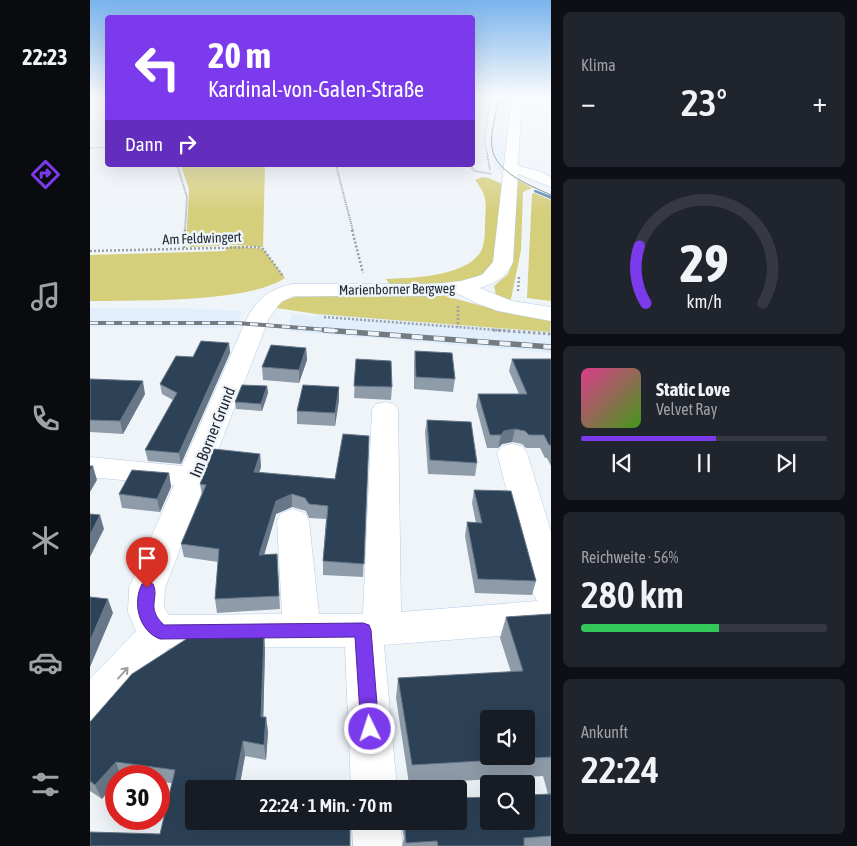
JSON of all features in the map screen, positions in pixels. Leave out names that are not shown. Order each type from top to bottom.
[{"type":"street","name":"Marienborner Bergweg","points":[[292,290],[435,290],[463,287],[489,279],[500,269],[503,262],[514,134]]},
{"type":"street","points":[[511,175],[524,170],[551,183]]},
{"type":"street","points":[[463,287],[491,302],[517,310],[551,314]]},
{"type":"street","name":"Im Borner Grund","points":[[160,632],[149,621],[145,605],[147,588],[264,306],[271,298],[292,290]]},
{"type":"street","points":[[374,780],[372,630],[385,410]]},
{"type":"street","points":[[512,453],[551,593]]},
{"type":"street","points":[[90,467],[193,477]]},
{"type":"street","points":[[293,521],[302,631]]},
{"type":"street","points":[[90,710],[160,632],[372,630],[551,616]]},
{"type":"street","points":[[377,830],[378,846]]},
{"type":"path","points":[[484,134],[487,162],[492,174]]},
{"type":"path","points":[[90,148],[105,147]]},
{"type":"path","points":[[179,167],[187,197],[184,248]]},
{"type":"path","points":[[337,167],[365,279]]},
{"type":"path","points":[[471,167],[475,171],[492,174],[497,178],[511,175]]},
{"type":"path","name":"Am Feldwingert","points":[[90,251],[239,246],[263,249],[292,290]]},
{"type":"path","points":[[458,310],[458,327]]},
{"type":"path","points":[[324,317],[551,334]]},
{"type":"shaded area","points":[[491,134],[503,134],[502,147],[504,150],[507,150],[505,173],[495,168],[489,148]]},
{"type":"shaded area","points":[[182,167],[265,167],[263,247],[234,245],[191,247],[186,245],[189,190]]},
{"type":"shaded area","points":[[482,177],[502,184],[497,257],[485,273],[466,281],[446,285],[391,286],[386,279],[410,278],[453,271],[475,258],[482,249],[485,236],[485,200],[475,180]]},
{"type":"shaded area","points":[[516,179],[532,188],[523,192],[521,250],[511,299],[505,301],[496,295],[494,286],[508,274],[510,269]]},
{"type":"shaded area","points":[[534,193],[551,200],[551,301],[527,298],[532,194]]},
{"type":"shaded area","points":[[225,247],[263,249],[285,278],[268,286],[246,292],[219,296],[163,300],[90,301],[90,255],[226,251]]},
{"type":"shaded area","points":[[438,294],[508,313],[551,320],[550,332],[317,314],[276,308],[284,300],[295,297]]},
{"type":"shaded area","points":[[90,308],[178,308],[242,311],[236,328],[90,327]]},
{"type":"shaded area","points":[[292,314],[316,317],[317,314],[549,332],[549,328],[551,328],[551,353],[287,331]]},
{"type":"building","points":[[201,341],[229,343],[179,453],[145,450],[177,393],[160,384],[176,356],[193,357]]},
{"type":"building","points":[[271,345],[306,348],[299,370],[262,367]]},
{"type":"building","points":[[415,351],[452,353],[455,379],[416,377]]},
{"type":"building","points":[[356,359],[391,361],[392,387],[354,386]]},
{"type":"building","points":[[512,359],[551,359],[551,445],[549,445],[544,435],[529,435],[525,431],[515,429],[504,431],[501,435],[490,435],[478,394],[527,394]]},
{"type":"building","points":[[90,379],[143,381],[120,421],[90,420]]},
{"type":"building","points":[[242,385],[267,386],[261,404],[235,402]]},
{"type":"building","points":[[303,385],[339,387],[335,413],[297,411]]},
{"type":"building","points":[[427,420],[471,422],[477,463],[430,460]]},
{"type":"building","points":[[343,434],[369,436],[364,564],[323,561],[328,506],[309,504],[305,498],[292,494],[276,501],[259,555],[277,554],[279,596],[215,599],[219,549],[181,544],[206,485],[200,484],[214,449],[260,454],[254,472],[335,479]]},
{"type":"building","points":[[132,470],[169,473],[157,499],[119,494]]},
{"type":"building","points":[[474,490],[511,491],[536,581],[478,579],[467,522],[482,523]]},
{"type":"building","points":[[90,514],[100,515],[90,535]]},
{"type":"building","points":[[90,597],[108,599],[90,641]]},
{"type":"building","points":[[551,614],[551,757],[535,758],[535,710],[480,710],[480,761],[412,765],[398,678],[523,671],[506,617]]},
{"type":"building","points":[[264,635],[261,717],[266,717],[264,745],[243,741],[236,780],[185,780],[185,830],[350,830],[350,846],[90,846],[90,832],[160,834],[161,830],[170,830],[170,791],[175,770],[170,769],[170,765],[138,765],[116,762],[113,765],[105,765],[105,774],[95,785],[90,781],[90,722],[132,674],[188,638]]},
{"type":"building","points":[[551,794],[551,836],[524,838],[524,846],[438,846],[437,841],[406,843],[405,830],[467,830],[467,798],[480,797],[480,830],[535,830],[535,795]]},
{"type":"waterway","points":[[535,191],[551,198]]},
{"type":"tram line","points":[[493,134],[493,152],[502,167],[526,184],[551,195]]},
{"type":"railway","points":[[90,323],[237,323],[340,331]]},
{"type":"railway","points":[[324,330],[551,347]]},
{"type":"route","points":[[147,588],[145,605],[149,621],[160,632],[363,630],[370,729]]}]
